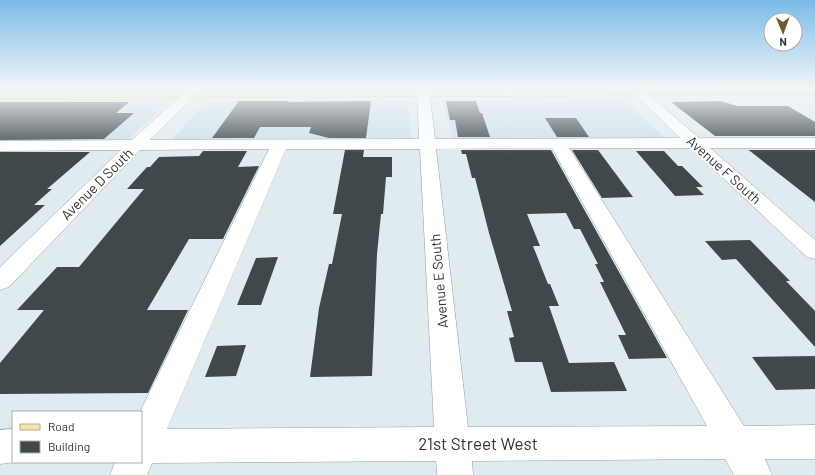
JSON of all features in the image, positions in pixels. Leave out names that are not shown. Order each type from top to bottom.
[{"type":"street","name":"Avenue D South","points":[[0,281],[173,110]]},
{"type":"street","name":"Avenue E South","points":[[425,110],[454,460]]},
{"type":"street","name":"Avenue F South","points":[[658,110],[815,252]]},
{"type":"street","points":[[0,146],[137,144],[815,144]]},
{"type":"street","points":[[142,444],[280,144]]},
{"type":"street","points":[[558,144],[754,475]]},
{"type":"street","name":"21st Street West","points":[[142,455],[454,460],[735,443],[815,442]]},
{"type":"street","points":[[0,446],[12,446]]},
{"type":"shaded area","points":[[0,110],[159,110],[119,148],[0,149]]},
{"type":"shaded area","points":[[198,110],[409,110],[410,139],[172,140]]},
{"type":"shaded area","points":[[445,110],[636,110],[666,139],[454,139]]},
{"type":"building","points":[[0,110],[119,110],[116,113],[134,113],[104,139],[0,140]]},
{"type":"building","points":[[232,110],[370,110],[366,138],[329,138],[309,133],[311,127],[260,127],[254,138],[212,138]]},
{"type":"building","points":[[448,110],[479,110],[480,113],[482,113],[490,137],[458,137],[455,120],[450,120]]},
{"type":"building","points":[[682,110],[795,110],[815,122],[815,136],[715,136]]},
{"type":"building","points":[[545,118],[576,118],[589,137],[557,137]]},
{"type":"building","points":[[345,150],[364,150],[363,157],[392,157],[392,177],[386,177],[383,214],[381,214],[377,254],[372,376],[310,377],[319,308],[329,264],[332,264],[342,214],[333,214]]},
{"type":"building","points":[[461,150],[551,150],[667,358],[629,359],[618,335],[626,335],[600,282],[604,282],[595,264],[598,264],[580,229],[574,229],[566,213],[527,214],[540,246],[533,246],[548,284],[550,284],[559,306],[549,306],[569,363],[614,362],[627,391],[551,392],[542,362],[515,362],[509,338],[514,337],[507,311],[512,311],[489,233],[475,178],[472,178],[466,154],[462,154]]},
{"type":"building","points":[[572,150],[598,150],[633,197],[602,198]]},
{"type":"building","points":[[748,150],[815,150],[815,202],[750,151]]},
{"type":"building","points":[[203,151],[247,151],[238,167],[259,166],[223,239],[189,239],[147,310],[188,310],[148,393],[0,394],[0,363],[44,310],[17,310],[57,267],[79,267],[144,189],[127,189],[147,167],[150,167],[159,157],[199,156]]},
{"type":"building","points":[[636,151],[664,151],[678,166],[682,166],[703,187],[696,187],[704,195],[675,196]]},
{"type":"building","points":[[0,152],[90,152],[47,189],[52,189],[34,205],[45,205],[0,246]]},
{"type":"building","points":[[750,240],[790,281],[786,281],[815,311],[815,347],[736,259],[722,260],[705,241]]},
{"type":"building","points":[[278,257],[261,305],[237,305],[256,258]]},
{"type":"building","points":[[246,345],[236,376],[205,377],[217,346]]},
{"type":"building","points":[[815,356],[815,389],[776,390],[752,357]]}]
